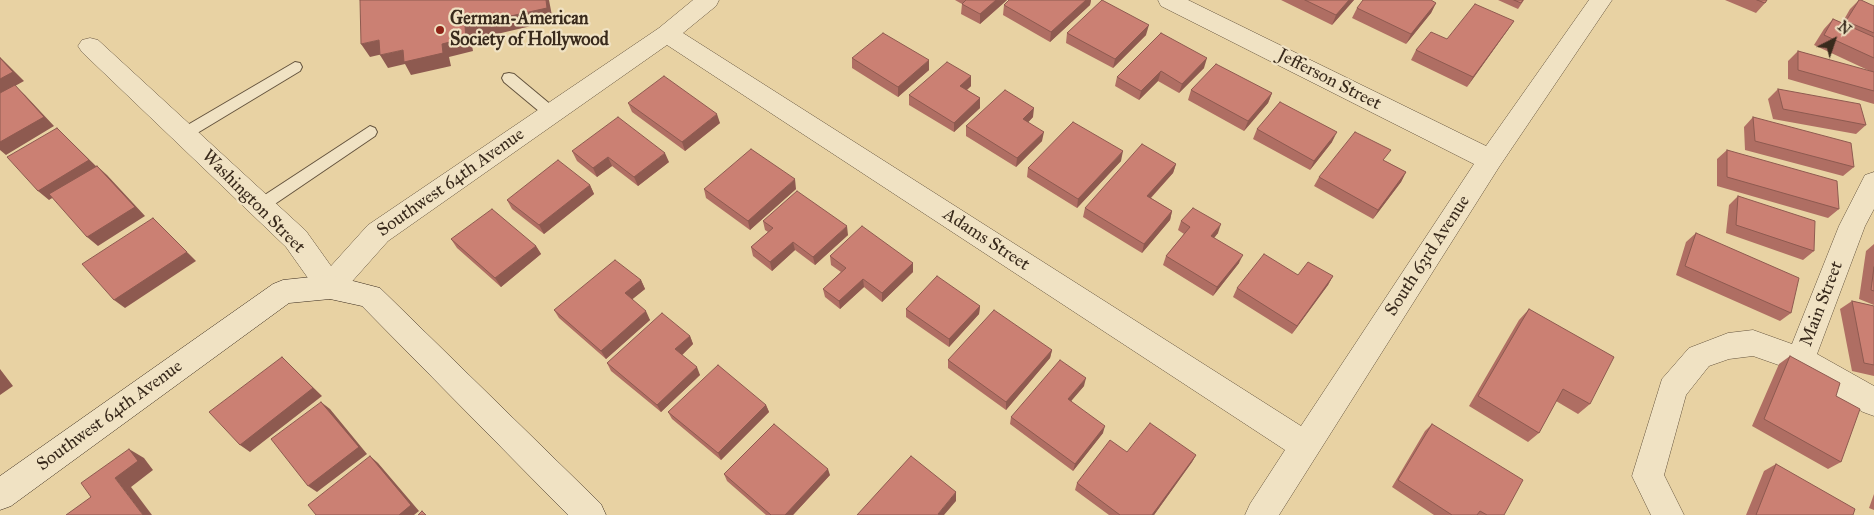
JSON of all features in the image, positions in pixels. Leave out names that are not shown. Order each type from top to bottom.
[{"type":"street","name":"Southwest 64th Avenue","points":[[0,495],[283,292],[330,286],[378,233],[666,34],[708,0]]},
{"type":"street","name":"Jefferson Street","points":[[1169,0],[1490,160]]},
{"type":"street","name":"South 63rd Avenue","points":[[1262,515],[1490,160],[1601,0]]},
{"type":"street","name":"Adams Street","points":[[666,34],[1306,446]]},
{"type":"street","name":"Washington Street","points":[[90,46],[296,239],[330,286]]},
{"type":"street","name":"Main Street","points":[[1668,515],[1648,476],[1673,389],[1700,357],[1728,346],[1754,343],[1800,360],[1863,231],[1874,182]]},
{"type":"street","points":[[330,286],[370,296],[590,515]]},
{"type":"street","points":[[1800,360],[1874,402]]},
{"type":"lane","points":[[184,134],[295,67]]},
{"type":"lane","points":[[509,78],[551,113]]},
{"type":"lane","points":[[260,206],[370,132]]},
{"type":"building","name":"German-American Society of Hollywood","points":[[360,0],[546,0],[547,8],[465,26],[466,38],[442,44],[443,53],[404,62],[403,50],[380,55],[379,40],[361,44]]},
{"type":"building","points":[[966,0],[996,0],[980,14],[962,4]]},
{"type":"building","points":[[1009,0],[1086,0],[1051,32],[1004,5]]},
{"type":"building","points":[[1102,0],[1149,25],[1115,59],[1067,33]]},
{"type":"building","points":[[1305,0],[1349,0],[1336,15]]},
{"type":"building","points":[[1363,0],[1431,0],[1436,3],[1411,34],[1357,8]]},
{"type":"building","points":[[1859,0],[1874,6],[1874,33],[1846,21]]},
{"type":"building","points":[[1475,4],[1514,21],[1473,77],[1416,50],[1431,32],[1447,39]]},
{"type":"building","points":[[1833,19],[1874,37],[1874,58],[1824,35]]},
{"type":"building","points":[[883,33],[929,60],[898,87],[852,58]]},
{"type":"building","points":[[1161,33],[1207,58],[1182,84],[1161,71],[1141,91],[1117,77]]},
{"type":"building","points":[[1798,51],[1874,72],[1874,91],[1798,70]]},
{"type":"building","points":[[0,58],[13,72],[0,79]]},
{"type":"building","points":[[947,62],[971,76],[960,86],[980,98],[954,123],[909,95]]},
{"type":"building","points":[[1216,64],[1272,93],[1248,121],[1191,90]]},
{"type":"building","points":[[664,76],[717,114],[682,142],[628,103]]},
{"type":"building","points":[[15,85],[44,117],[0,142],[0,93]]},
{"type":"building","points":[[1778,89],[1860,104],[1866,125],[1783,109]]},
{"type":"building","points":[[1005,90],[1034,108],[1023,119],[1044,132],[1017,158],[966,126]]},
{"type":"building","points":[[1280,102],[1337,132],[1314,161],[1257,129]]},
{"type":"building","points":[[618,117],[665,153],[634,177],[608,157],[593,168],[572,151]]},
{"type":"building","points":[[1753,117],[1851,143],[1854,167],[1755,141]]},
{"type":"building","points":[[1073,122],[1123,151],[1078,199],[1028,168]]},
{"type":"building","points":[[57,128],[89,160],[38,191],[7,157]]},
{"type":"building","points":[[1355,132],[1391,150],[1383,160],[1406,172],[1378,210],[1319,177]]},
{"type":"building","points":[[1142,144],[1176,164],[1147,196],[1172,211],[1144,244],[1085,208]]},
{"type":"building","points":[[751,149],[795,179],[748,221],[704,189]]},
{"type":"building","points":[[1727,150],[1837,181],[1839,209],[1727,177]]},
{"type":"building","points":[[558,160],[590,185],[539,225],[507,200]]},
{"type":"building","points":[[97,166],[135,207],[87,237],[49,194]]},
{"type":"building","points":[[797,191],[847,226],[813,257],[793,242],[770,262],[751,247],[773,228],[763,221]]},
{"type":"building","points":[[1738,196],[1815,221],[1814,251],[1736,225]]},
{"type":"building","points":[[1193,208],[1221,224],[1211,236],[1243,255],[1217,287],[1166,256],[1190,227],[1181,221]]},
{"type":"building","points":[[492,209],[536,246],[495,278],[451,239]]},
{"type":"building","points":[[153,218],[187,252],[114,300],[82,264]]},
{"type":"building","points":[[862,226],[913,263],[882,293],[863,279],[839,301],[823,289],[846,268],[830,256]]},
{"type":"building","points":[[1696,233],[1799,278],[1791,313],[1685,266]]},
{"type":"building","points":[[1264,254],[1298,275],[1308,262],[1333,276],[1297,326],[1237,288]]},
{"type":"building","points":[[615,260],[641,280],[625,293],[646,311],[601,351],[554,310]]},
{"type":"building","points":[[1874,267],[1874,291],[1871,290]]},
{"type":"building","points":[[937,276],[980,306],[949,339],[906,309]]},
{"type":"building","points":[[1852,301],[1874,306],[1874,365],[1864,363]]},
{"type":"building","points":[[1529,309],[1614,357],[1590,404],[1563,389],[1539,433],[1478,396]]},
{"type":"building","points":[[994,310],[1052,350],[1006,402],[948,360]]},
{"type":"building","points":[[662,313],[690,336],[675,349],[697,367],[657,405],[607,363]]},
{"type":"building","points":[[1790,356],[1840,383],[1836,396],[1860,409],[1841,462],[1764,419]]},
{"type":"building","points":[[282,357],[313,388],[240,445],[209,412]]},
{"type":"building","points":[[1060,360],[1086,378],[1068,399],[1105,426],[1075,464],[1011,417]]},
{"type":"building","points":[[718,365],[766,405],[718,453],[668,412]]},
{"type":"building","points":[[321,402],[359,447],[308,486],[271,439]]},
{"type":"building","points":[[1150,423],[1196,455],[1152,515],[1120,515],[1077,483],[1110,440],[1127,452]]},
{"type":"building","points":[[774,424],[828,469],[785,515],[771,515],[724,474]]},
{"type":"building","points":[[1432,424],[1523,480],[1504,515],[1487,515],[1480,511],[1477,515],[1452,515],[1398,480]]},
{"type":"building","points":[[129,449],[138,461],[115,478],[143,515],[66,515],[91,497],[81,483]]},
{"type":"building","points":[[370,456],[411,505],[399,515],[316,515],[308,505]]},
{"type":"building","points":[[911,456],[956,492],[938,514],[940,515],[857,515]]},
{"type":"building","points":[[1776,464],[1855,509],[1853,515],[1756,515]]},
{"type":"building","points":[[422,511],[426,515],[418,515]]},
{"type":"place","name":"German-American Society of Hollywood","points":[[440,30]]}]
